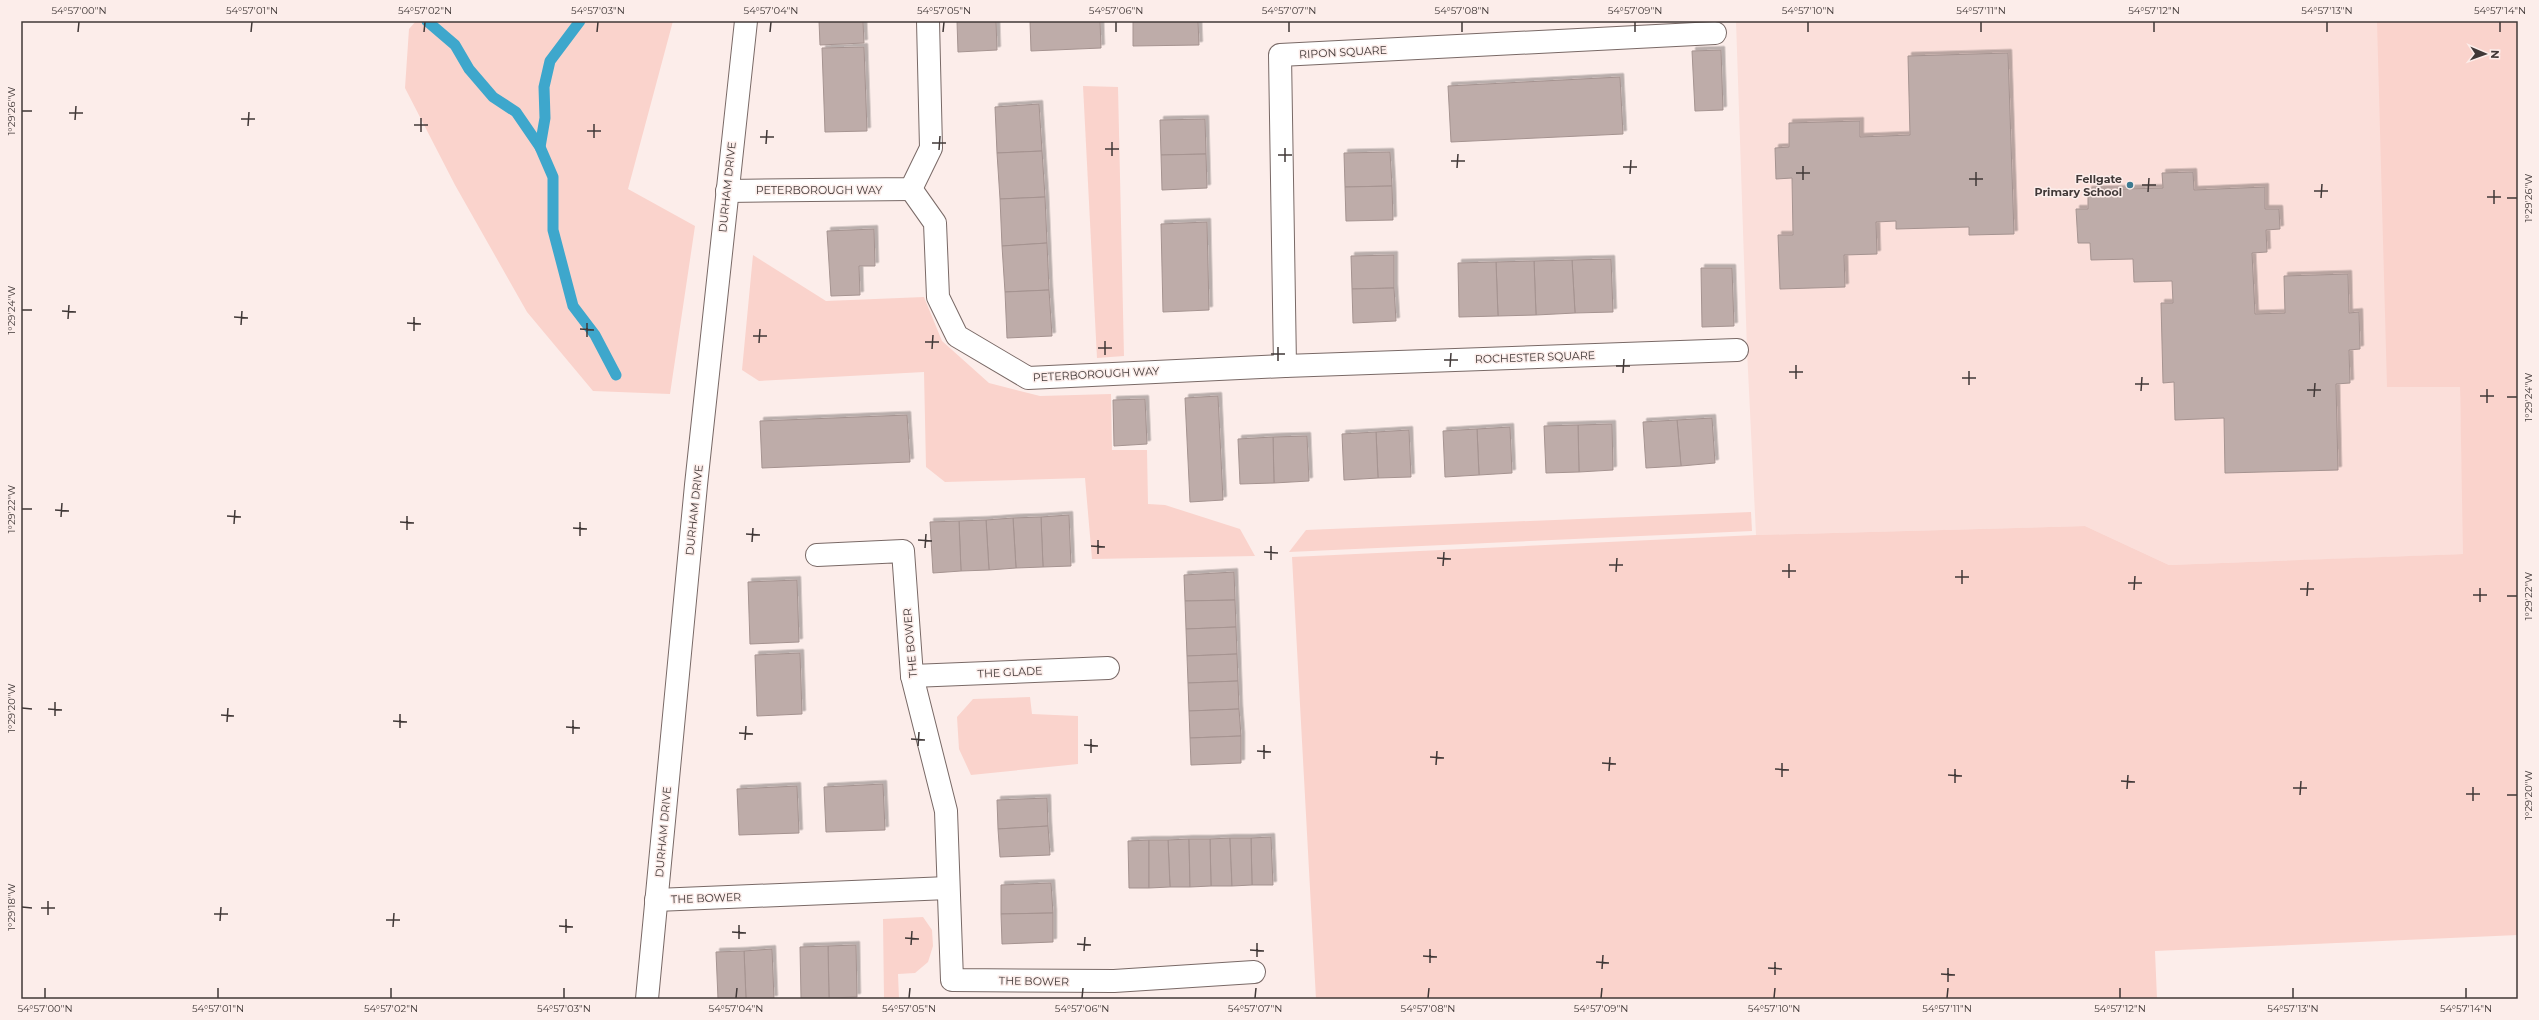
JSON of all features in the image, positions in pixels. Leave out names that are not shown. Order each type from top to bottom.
[{"type":"street","name":"DURHAM DRIVE","points":[[647,999],[727,191],[746,21]]},
{"type":"street","points":[[911,190],[931,148],[928,21]]},
{"type":"street","name":"RIPON SQUARE","points":[[1285,366],[1280,55],[1715,33]]},
{"type":"street","name":"PETERBOROUGH WAY","points":[[727,191],[911,190],[935,223],[938,297],[957,336],[1028,378],[1285,366]]},
{"type":"street","name":"ROCHESTER SQUARE","points":[[1285,366],[1737,350]]},
{"type":"street","name":"THE BOWER","points":[[817,555],[903,551],[912,676],[946,811],[952,980],[1114,981],[1254,972]]},
{"type":"street","name":"THE GLADE","points":[[912,676],[1108,668]]},
{"type":"street","name":"THE BOWER","points":[[656,900],[948,888]]},
{"type":"shaded area","points":[[416,21],[673,21],[628,189],[695,226],[670,394],[593,391],[527,312],[455,185],[405,88],[409,29]]},
{"type":"shaded area","name":"Fellgate Primary School","points":[[1736,21],[2518,21],[2460,387],[2464,554],[2169,565],[2085,526],[1756,535],[1747,350]]},
{"type":"shaded area","points":[[2377,21],[2518,21],[2518,935],[2155,951],[2157,999],[1316,999],[1292,557],[1756,535],[2085,526],[2169,565],[2463,554],[2460,387],[2387,387]]},
{"type":"shaded area","points":[[1083,86],[1118,87],[1124,356],[1097,358]]},
{"type":"shaded area","points":[[753,255],[826,301],[924,297],[942,341],[989,383],[1040,396],[1111,394],[1112,450],[1147,450],[1148,504],[1165,505],[1240,529],[1255,556],[1092,559],[1085,478],[945,482],[926,467],[924,372],[759,381],[742,370]]},
{"type":"shaded area","points":[[1751,512],[1752,531],[1289,552],[1306,530]]},
{"type":"shaded area","points":[[1030,697],[1032,714],[1078,716],[1078,764],[971,775],[959,749],[957,717],[973,699]]},
{"type":"shaded area","points":[[923,917],[932,930],[933,946],[928,962],[915,973],[898,974],[899,999],[884,999],[883,919]]},
{"type":"building","points":[[819,21],[863,21],[864,43],[820,45]]},
{"type":"building","points":[[957,21],[996,21],[997,50],[958,52]]},
{"type":"building","points":[[1030,21],[1100,21],[1101,48],[1031,51]]},
{"type":"building","points":[[1133,21],[1198,21],[1199,45],[1133,46]]},
{"type":"building","points":[[864,47],[867,131],[825,132],[822,48]]},
{"type":"building","points":[[1721,50],[1723,110],[1695,111],[1692,51]]},
{"type":"building","points":[[2008,53],[2014,234],[1969,235],[1969,227],[1896,229],[1896,221],[1876,222],[1877,254],[1844,255],[1845,287],[1780,289],[1778,235],[1793,235],[1792,178],[1776,179],[1775,148],[1789,147],[1789,123],[1860,121],[1860,137],[1910,135],[1908,56]]},
{"type":"building","points":[[1620,77],[1623,134],[1451,142],[1448,86]]},
{"type":"building","points":[[1039,104],[1042,151],[997,153],[995,107]]},
{"type":"building","points":[[1205,119],[1206,154],[1161,155],[1160,120]]},
{"type":"building","points":[[1042,151],[1045,197],[1000,199],[997,153]]},
{"type":"building","points":[[1390,152],[1392,186],[1345,187],[1344,153]]},
{"type":"building","points":[[1206,154],[1207,188],[1162,190],[1161,155]]},
{"type":"building","points":[[2193,172],[2194,190],[2265,187],[2265,209],[2279,209],[2280,229],[2266,230],[2267,252],[2252,253],[2255,314],[2285,313],[2284,276],[2348,274],[2349,313],[2359,312],[2360,349],[2349,350],[2350,383],[2336,384],[2338,470],[2225,473],[2224,418],[2175,420],[2174,382],[2163,383],[2161,303],[2173,303],[2172,281],[2134,282],[2133,259],[2091,260],[2090,243],[2078,243],[2076,209],[2088,209],[2088,190],[2163,188],[2162,173]]},
{"type":"building","points":[[1392,186],[1393,220],[1346,221],[1345,187]]},
{"type":"building","points":[[1045,197],[1047,243],[1002,246],[1000,199]]},
{"type":"building","points":[[1207,222],[1209,310],[1163,312],[1161,224]]},
{"type":"building","points":[[874,229],[875,266],[859,266],[860,295],[831,296],[827,231]]},
{"type":"building","points":[[1047,243],[1049,290],[1005,292],[1002,246]]},
{"type":"building","points":[[1394,255],[1394,288],[1352,289],[1351,256]]},
{"type":"building","points":[[1611,259],[1613,312],[1575,313],[1572,260]]},
{"type":"building","points":[[1572,260],[1575,313],[1536,315],[1534,261]]},
{"type":"building","points":[[1534,261],[1536,315],[1498,316],[1496,262]]},
{"type":"building","points":[[1496,262],[1498,316],[1459,317],[1458,263]]},
{"type":"building","points":[[1701,268],[1732,268],[1734,326],[1702,327]]},
{"type":"building","points":[[1394,288],[1396,321],[1353,323],[1352,289]]},
{"type":"building","points":[[1049,290],[1052,336],[1007,338],[1005,292]]},
{"type":"building","points":[[1218,396],[1223,500],[1190,502],[1185,398]]},
{"type":"building","points":[[1145,399],[1147,444],[1114,446],[1113,400]]},
{"type":"building","points":[[907,415],[910,462],[762,468],[760,421]]},
{"type":"building","points":[[1712,418],[1715,463],[1681,466],[1677,420]]},
{"type":"building","points":[[1677,420],[1681,466],[1646,468],[1643,422]]},
{"type":"building","points":[[1612,424],[1613,470],[1579,472],[1578,425]]},
{"type":"building","points":[[1578,425],[1579,472],[1546,473],[1544,426]]},
{"type":"building","points":[[1510,427],[1512,473],[1479,475],[1477,429]]},
{"type":"building","points":[[1477,429],[1479,475],[1445,477],[1443,431]]},
{"type":"building","points":[[1409,430],[1411,477],[1378,478],[1376,432]]},
{"type":"building","points":[[1376,432],[1378,478],[1344,480],[1342,434]]},
{"type":"building","points":[[1307,436],[1309,481],[1274,483],[1273,437]]},
{"type":"building","points":[[1273,437],[1274,483],[1240,484],[1238,439]]},
{"type":"building","points":[[1069,515],[1071,566],[1043,567],[1041,517]]},
{"type":"building","points":[[1041,517],[1043,567],[1016,568],[1013,518]]},
{"type":"building","points":[[1013,518],[1016,568],[989,570],[986,520]]},
{"type":"building","points":[[986,520],[989,570],[961,571],[959,521]]},
{"type":"building","points":[[959,521],[961,571],[933,573],[930,522]]},
{"type":"building","points":[[1234,572],[1235,600],[1185,601],[1184,575]]},
{"type":"building","points":[[797,580],[799,642],[750,644],[748,582]]},
{"type":"building","points":[[1235,600],[1236,627],[1186,629],[1185,601]]},
{"type":"building","points":[[1236,627],[1237,654],[1187,656],[1186,629]]},
{"type":"building","points":[[800,653],[802,714],[757,716],[755,655]]},
{"type":"building","points":[[1237,654],[1238,681],[1188,683],[1187,656]]},
{"type":"building","points":[[1238,681],[1239,709],[1189,711],[1188,683]]},
{"type":"building","points":[[1239,709],[1241,736],[1190,738],[1189,711]]},
{"type":"building","points":[[1241,736],[1241,763],[1191,765],[1190,738]]},
{"type":"building","points":[[883,784],[885,830],[826,832],[824,787]]},
{"type":"building","points":[[797,786],[799,833],[739,835],[737,789]]},
{"type":"building","points":[[1047,798],[1048,826],[998,829],[997,800]]},
{"type":"building","points":[[1048,826],[1050,855],[1000,857],[998,829]]},
{"type":"building","points":[[1271,837],[1273,885],[1252,885],[1251,838]]},
{"type":"building","points":[[1230,838],[1232,886],[1211,886],[1210,839]]},
{"type":"building","points":[[1230,838],[1251,838],[1252,885],[1232,886]]},
{"type":"building","points":[[1189,839],[1190,887],[1170,887],[1168,840]]},
{"type":"building","points":[[1189,839],[1210,839],[1211,886],[1190,887]]},
{"type":"building","points":[[1149,840],[1149,888],[1129,888],[1128,841]]},
{"type":"building","points":[[1149,840],[1168,840],[1170,887],[1149,888]]},
{"type":"building","points":[[1051,883],[1053,913],[1001,914],[1001,885]]},
{"type":"building","points":[[1053,913],[1053,942],[1002,944],[1001,914]]},
{"type":"building","points":[[856,945],[857,997],[829,998],[828,946]]},
{"type":"building","points":[[828,946],[829,998],[801,998],[800,947]]},
{"type":"building","points":[[772,949],[774,999],[746,999],[744,951]]},
{"type":"building","points":[[744,951],[746,999],[718,999],[716,952]]},
{"type":"waterway","points":[[427,21],[455,45],[469,69],[493,97],[516,112],[540,147],[553,177],[553,230],[573,306],[595,335],[616,375]]},
{"type":"waterway","points":[[540,147],[545,118],[544,87],[550,61],[580,21]]},
{"type":"place","name":"Fellgate Primary School","points":[[2130,185]]}]
